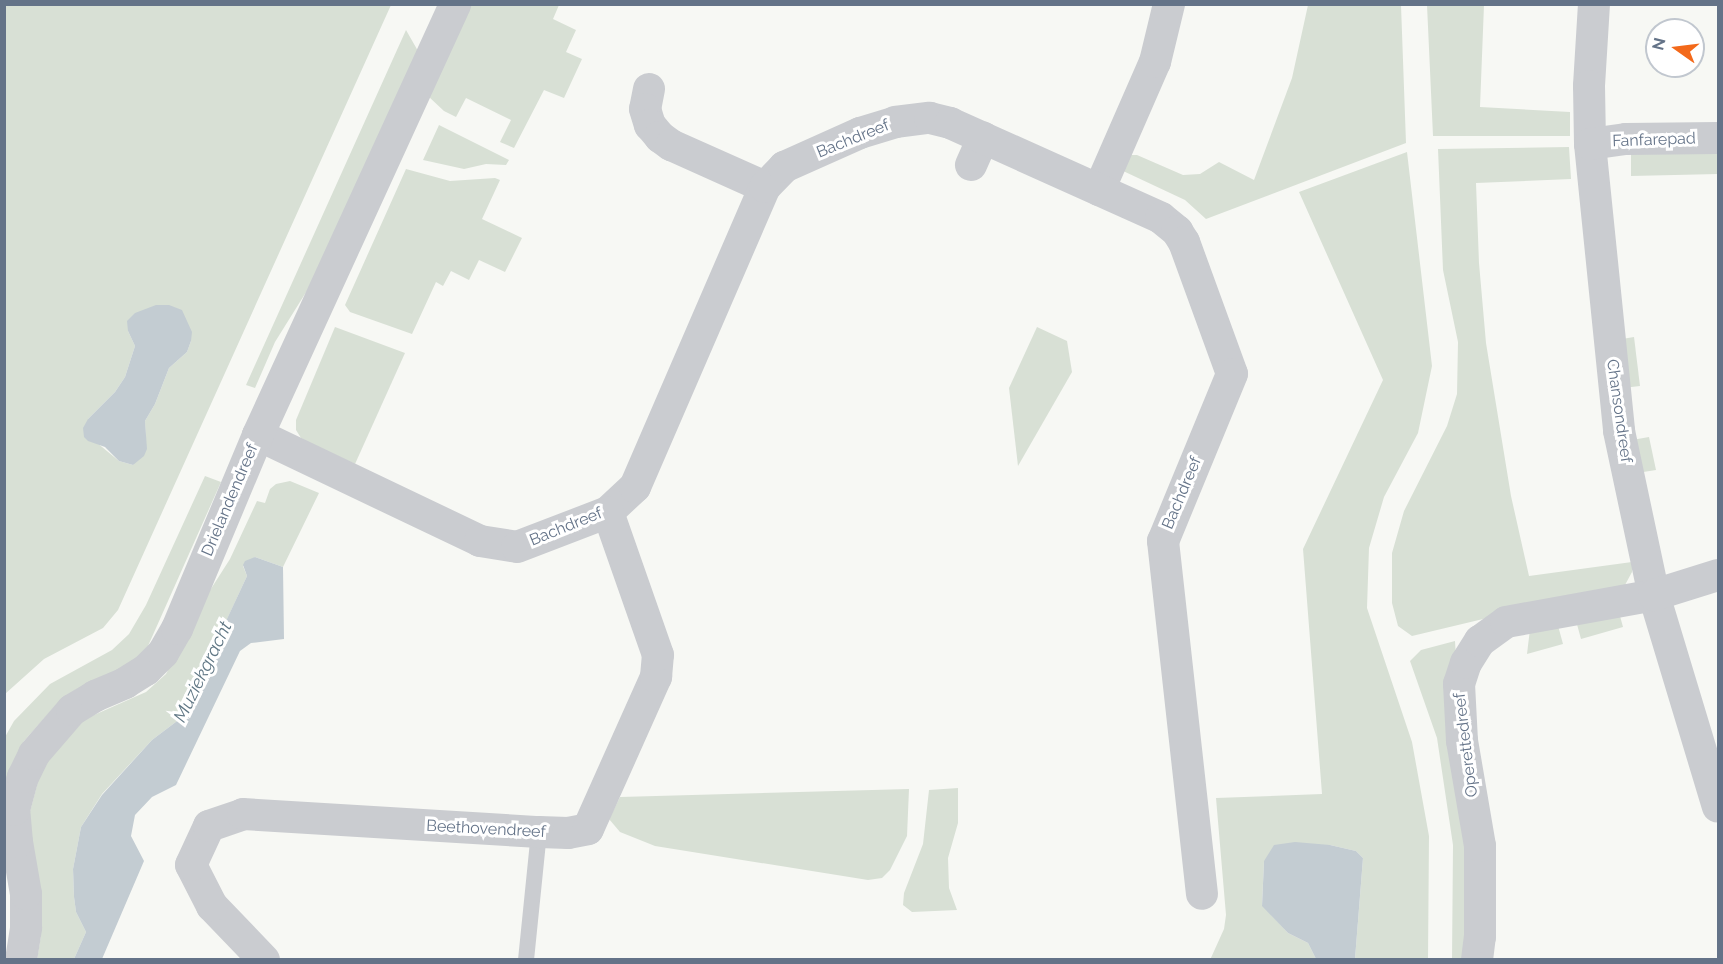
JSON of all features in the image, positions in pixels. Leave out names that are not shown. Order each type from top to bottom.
[{"type":"street","name":"Drielandendreef","points":[[21,960],[26,927],[26,894],[16,842],[14,810],[22,777],[34,753],[72,710],[146,670],[163,653],[177,629],[258,435],[455,4]]},
{"type":"street","points":[[1099,190],[1155,62],[1169,4]]},
{"type":"street","name":"Chansondreef","points":[[1594,4],[1589,86],[1590,144],[1619,431],[1654,595],[1719,807]]},
{"type":"street","points":[[649,89],[645,109],[650,125],[660,137],[671,145],[765,187]]},
{"type":"street","name":"Bachdreef","points":[[258,435],[480,540],[517,547],[608,512],[635,487],[765,187],[784,167],[860,133],[895,122],[930,118],[977,151],[1099,190],[1161,218],[1177,231],[1184,242],[1232,374],[1162,541],[1202,894]]},
{"type":"street","name":"Fanfarepad","points":[[1590,144],[1626,139],[1719,138]]},
{"type":"street","name":"Beethovendreef","points":[[264,960],[212,906],[191,865],[209,826],[243,814],[539,832],[568,833],[588,829],[656,677],[658,655],[652,632],[608,512]]},
{"type":"street","name":"Operettedreef","points":[[1477,960],[1480,937],[1480,846],[1462,741],[1459,684],[1466,663],[1480,641],[1506,622],[1654,595],[1719,575]]},
{"type":"lane","points":[[526,960],[539,832]]},
{"type":"shaded area","points":[[4,5],[391,5],[118,610],[103,628],[44,659],[5,694]],"holes":[[[128,331],[191,341],[187,352],[169,368],[155,404],[145,421],[146,443],[133,465],[119,461],[96,442],[88,419],[115,392],[125,377],[135,346]]]},
{"type":"shaded area","points":[[471,5],[559,5],[553,19],[576,30],[566,52],[582,59],[564,98],[544,90],[514,148],[500,142],[511,120],[466,98],[456,117],[444,111],[429,97]]},
{"type":"shaded area","points":[[1308,5],[1401,5],[1406,143],[1206,219],[1185,200],[1121,170],[1131,155],[1137,155],[1183,175],[1200,174],[1219,162],[1254,180],[1292,78]]},
{"type":"shaded area","points":[[1427,5],[1484,5],[1480,107],[1570,112],[1570,136],[1433,136]]},
{"type":"shaded area","points":[[406,30],[418,51],[313,281],[275,342],[255,388],[246,385]]},
{"type":"shaded area","points":[[439,125],[509,160],[506,165],[486,164],[464,169],[423,160]]},
{"type":"shaded area","points":[[1569,147],[1571,179],[1476,183],[1479,263],[1486,343],[1511,496],[1529,576],[1632,562],[1632,572],[1625,585],[1412,636],[1398,626],[1392,603],[1392,553],[1404,511],[1447,426],[1457,394],[1458,342],[1443,270],[1438,149]]},
{"type":"shaded area","points":[[1407,152],[1432,366],[1418,433],[1384,497],[1369,548],[1367,608],[1412,742],[1429,836],[1428,959],[1355,959],[1363,858],[1356,851],[1330,845],[1264,861],[1262,905],[1288,933],[1308,943],[1316,959],[1210,960],[1224,929],[1226,915],[1216,798],[1322,794],[1303,549],[1383,380],[1299,192]]},
{"type":"shaded area","points":[[1718,152],[1718,174],[1631,176],[1631,154]]},
{"type":"shaded area","points":[[406,169],[450,181],[495,178],[500,180],[482,219],[522,238],[505,272],[479,260],[469,280],[451,271],[443,286],[436,282],[412,334],[350,312],[345,305]]},
{"type":"shaded area","points":[[335,327],[405,353],[355,464],[301,438],[296,430],[296,420]]},
{"type":"shaded area","points":[[1037,327],[1067,341],[1072,372],[1018,466],[1009,388]]},
{"type":"shaded area","points":[[1634,337],[1640,386],[1623,388],[1616,340]]},
{"type":"shaded area","points":[[1649,437],[1656,470],[1637,473],[1632,440]]},
{"type":"shaded area","points":[[205,476],[221,482],[148,646],[131,664],[75,690],[56,705],[24,741],[5,783],[5,737],[14,721],[50,684],[112,650],[129,634],[146,605]]},
{"type":"shaded area","points":[[290,481],[319,493],[283,567],[255,557],[243,566],[247,576],[192,695],[189,712],[152,740],[102,794],[81,827],[73,869],[74,897],[76,912],[86,932],[74,959],[37,960],[41,935],[41,912],[26,827],[42,766],[85,719],[146,692],[166,674],[207,595],[230,559],[257,501],[265,503],[270,489],[276,484]]},
{"type":"shaded area","points":[[1617,605],[1623,627],[1581,639],[1575,617]]},
{"type":"shaded area","points":[[1557,622],[1563,644],[1527,654],[1530,629]]},
{"type":"shaded area","points":[[1455,641],[1464,793],[1467,959],[1452,959],[1453,845],[1437,738],[1410,661],[1421,650]]},
{"type":"shaded area","points":[[958,788],[958,823],[948,858],[949,888],[957,910],[912,912],[903,905],[904,893],[923,844],[929,790]]},
{"type":"shaded area","points":[[909,789],[907,836],[890,870],[882,878],[868,880],[655,846],[620,832],[609,819],[620,797]]},
{"type":"water","points":[[156,305],[169,305],[182,310],[192,332],[191,341],[187,352],[169,368],[155,404],[145,421],[147,449],[144,456],[133,465],[119,461],[105,447],[88,441],[84,437],[83,428],[88,419],[115,392],[125,377],[135,346],[128,331],[127,321],[135,313]]},
{"type":"water","name":"Muziekgracht","points":[[255,557],[283,567],[284,639],[251,643],[240,651],[176,785],[152,797],[135,815],[131,836],[144,861],[102,959],[74,959],[86,932],[76,912],[74,897],[73,869],[81,827],[102,795],[152,740],[189,712],[192,694],[247,576],[243,565],[245,561]]},
{"type":"water","points":[[1295,842],[1330,845],[1356,851],[1363,858],[1355,959],[1316,959],[1308,943],[1288,933],[1262,906],[1264,861],[1274,845]]}]
